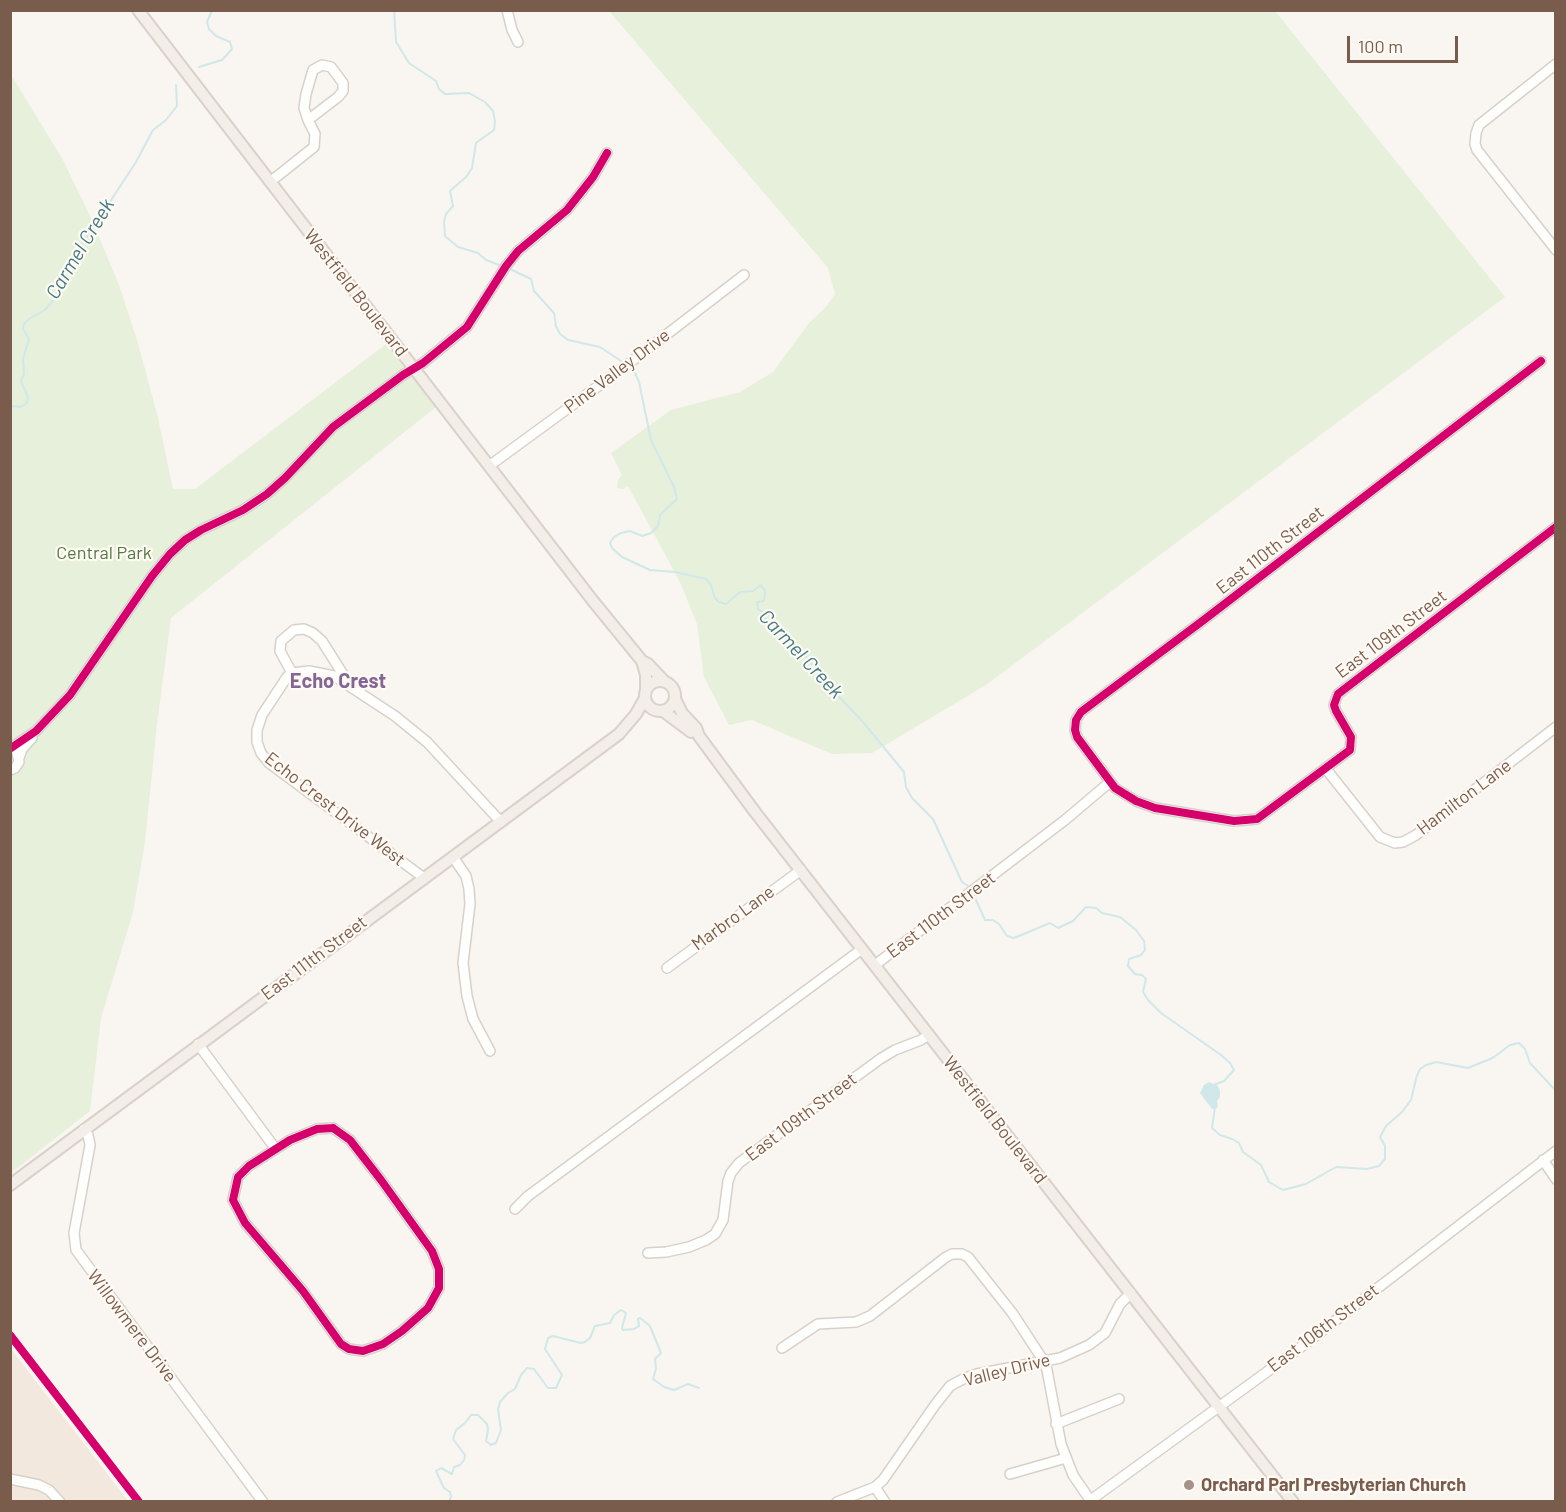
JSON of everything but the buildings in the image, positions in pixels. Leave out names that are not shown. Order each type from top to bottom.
[{"type":"main road","name":"Westfield Boulevard","points":[[138,10],[593,601],[642,661],[648,664],[664,681]]},
{"type":"main road","points":[[642,661],[646,675],[645,694],[650,707],[659,711],[669,708],[675,699],[673,688],[664,681],[653,682],[645,694]]},
{"type":"main road","name":"East 111th Street","points":[[10,1185],[619,734],[636,714],[645,694]]},
{"type":"main road","name":"Westfield Boulevard","points":[[675,699],[682,713],[696,728],[699,736],[874,965],[1293,1502]]},
{"type":"main road","name":"Westfield Boulevard","points":[[659,711],[699,736]]},
{"type":"main road","name":"East 111th Street","points":[[619,734],[626,732],[642,718],[659,711]]},
{"type":"street","points":[[507,10],[518,42]]},
{"type":"street","points":[[1556,63],[1479,125],[1476,133],[1477,150],[1556,250]]},
{"type":"street","points":[[270,182],[314,147],[315,134],[308,120],[304,103],[313,70],[322,65],[331,68],[343,84],[343,91],[308,120]]},
{"type":"street","points":[[10,770],[17,765],[20,753],[36,731],[81,681],[152,576],[170,554],[185,540],[201,530],[243,510],[267,494],[292,472],[333,427],[467,327],[518,251],[567,210],[596,173],[607,153]]},
{"type":"street","name":"Pine Valley Drive","points":[[489,466],[624,368],[744,275]]},
{"type":"street","name":"East 110th Street","points":[[874,965],[1065,820],[1110,782],[1077,736],[1076,720],[1081,711],[1541,361]]},
{"type":"street","name":"East 109th Street","points":[[1110,782],[1124,794],[1155,808],[1243,821],[1257,819],[1268,813],[1350,750],[1351,737],[1336,711],[1334,700],[1338,694],[1556,527]]},
{"type":"street","points":[[351,686],[322,641],[313,633],[304,629],[294,630],[281,641],[280,651],[292,673],[309,671],[326,674],[351,686],[417,732],[501,822]]},
{"type":"street","name":"Echo Crest Drive West","points":[[292,673],[283,681],[262,715],[256,737],[261,753],[269,763],[424,878]]},
{"type":"street","name":"Hamilton Lane","points":[[1326,769],[1380,837],[1395,843],[1403,842],[1416,835],[1556,727]]},
{"type":"street","points":[[19,758],[17,752],[11,748],[36,731]]},
{"type":"street","points":[[453,857],[466,876],[469,889],[470,904],[463,950],[466,996],[473,1019],[490,1051]]},
{"type":"street","name":"Marbro Lane","points":[[667,968],[801,870]]},
{"type":"street","name":"East 110th Street","points":[[515,1209],[536,1190],[862,949]]},
{"type":"street","name":"East 109th Street","points":[[648,1253],[689,1247],[715,1234],[723,1221],[731,1173],[739,1163],[880,1059],[928,1035]]},
{"type":"street","points":[[198,1044],[275,1148]]},
{"type":"street","points":[[333,1128],[340,1131],[354,1145],[432,1251],[439,1269],[439,1288],[436,1295],[422,1315],[383,1344],[363,1351],[349,1349],[341,1344],[303,1291],[239,1215],[233,1200],[238,1178],[249,1166],[275,1148],[317,1129],[333,1128]]},
{"type":"street","name":"Willowmere Drive","points":[[84,1129],[90,1145],[74,1240],[77,1254],[263,1502]]},
{"type":"street","name":"East 106th Street","points":[[1089,1501],[1300,1347],[1556,1150]]},
{"type":"street","points":[[1543,1160],[1556,1179]]},
{"type":"street","points":[[782,1348],[818,1324],[856,1322],[870,1316],[946,1257],[958,1254],[968,1257],[1009,1308],[1043,1360],[1047,1370],[1056,1424],[1066,1458],[1089,1501]]},
{"type":"street","name":"Valley Drive","points":[[837,1502],[875,1487],[888,1475],[950,1386],[977,1374],[1068,1355],[1101,1338],[1112,1322],[1122,1300],[1131,1293]]},
{"type":"street","points":[[1056,1424],[1119,1400]]},
{"type":"street","points":[[1010,1474],[1066,1458]]},
{"type":"street","points":[[10,1479],[39,1485],[49,1490],[60,1502]]},
{"type":"street","points":[[875,1487],[885,1502]]},
{"type":"shaded area","points":[[11,1349],[128,1501],[11,1501]]},
{"type":"green space","points":[[609,11],[1275,11],[1505,297],[986,685],[872,753],[832,754],[752,720],[729,725],[704,677],[697,624],[680,582],[628,486],[623,489],[617,488],[618,480],[622,475],[611,453],[671,410],[740,392],[773,372],[809,323],[825,308],[835,294],[828,268]]},
{"type":"green space","name":"Central Park","points":[[10,73],[63,160],[91,218],[119,285],[138,343],[158,418],[173,489],[195,489],[386,344],[436,407],[171,618],[145,842],[133,912],[101,1018],[90,1111],[11,1173]]},
{"type":"water","points":[[1209,1082],[1218,1086],[1220,1091],[1218,1107],[1215,1109],[1212,1109],[1200,1093],[1204,1085]]},
{"type":"waterway","name":"Carmel Creek","points":[[199,67],[222,60],[232,49],[230,42],[216,36],[209,29],[207,22],[212,10]]},
{"type":"waterway","name":"Carmel Creek","points":[[394,10],[396,42],[409,63],[436,81],[439,89],[445,94],[469,93],[485,102],[493,111],[494,130],[476,143],[472,168],[467,176],[450,191],[453,206],[446,214],[444,222],[445,236],[458,247],[478,253],[486,260],[502,266]]},
{"type":"waterway","name":"Carmel Creek","points":[[10,406],[21,407],[26,404],[28,398],[21,381],[24,374],[23,359],[29,339],[23,329],[24,324],[45,310],[56,297],[64,272],[136,162],[153,130],[166,120],[177,106],[176,85]]},
{"type":"waterway","name":"Carmel Creek","points":[[508,268],[531,279],[534,291],[554,313],[560,334],[568,340],[600,347],[624,363]]},
{"type":"waterway","name":"Carmel Creek","points":[[629,367],[634,371],[639,382],[651,440],[674,487],[677,499],[660,515],[658,526],[651,533],[642,536],[630,531],[621,533],[610,543],[612,548],[622,557],[650,570],[675,572],[706,579],[711,585],[715,598],[726,604],[740,592],[753,591],[761,585],[765,591],[764,601],[757,602],[758,609],[764,613],[765,620],[802,651],[825,682],[863,722],[904,772],[906,787],[912,798],[933,819],[962,882],[968,886]]},
{"type":"waterway","name":"Carmel Creek","points":[[975,898],[985,920],[993,920],[999,924],[1007,936],[1014,938],[1050,923],[1058,928],[1073,921],[1086,907],[1096,908],[1102,913],[1120,917],[1136,930],[1144,941],[1145,950],[1141,955],[1129,959],[1128,966],[1135,974],[1142,975],[1146,979],[1143,992],[1148,1000],[1161,1013],[1221,1055],[1234,1070],[1224,1081],[1214,1085]]},
{"type":"waterway","name":"Carmel Creek","points":[[1486,1061],[1510,1045],[1519,1043],[1525,1049],[1530,1063],[1556,1091]]},
{"type":"waterway","name":"Carmel Creek","points":[[1416,1078],[1420,1069],[1436,1062],[1468,1068],[1485,1061]]},
{"type":"waterway","name":"Carmel Creek","points":[[1215,1107],[1212,1128],[1220,1135],[1239,1143],[1243,1152],[1261,1165],[1269,1182],[1283,1190],[1306,1184],[1336,1167],[1367,1169],[1379,1166],[1385,1159],[1385,1146],[1380,1137],[1386,1126],[1402,1112],[1411,1100],[1416,1079]]},
{"type":"waterway","points":[[449,1502],[450,1492],[444,1488],[436,1471],[441,1468],[452,1474],[454,1467],[460,1465],[464,1460],[465,1455],[453,1439],[456,1430],[471,1415],[478,1415],[487,1424],[486,1441],[491,1445],[496,1443],[501,1430],[498,1409],[500,1402],[515,1389],[527,1368],[534,1369],[548,1388],[556,1388],[562,1375],[545,1349],[548,1338],[553,1336],[585,1342],[590,1338],[595,1326],[610,1323],[614,1315],[621,1310],[626,1313],[623,1330],[639,1326],[638,1319],[640,1318],[650,1326],[661,1353],[655,1359],[656,1369],[653,1379],[664,1387],[674,1390],[688,1384],[699,1388]]},
{"type":"cycle path","points":[[11,748],[36,731],[70,695],[152,576],[170,554],[185,540],[201,530],[243,510],[267,494],[333,427],[403,375],[423,363],[467,327],[518,251],[567,210],[593,177],[607,153]]},
{"type":"cycle path","points":[[1541,361],[1081,712],[1076,720],[1077,737],[1115,788],[1136,801],[1155,808],[1234,821],[1257,819],[1350,750],[1351,737],[1334,705],[1338,694],[1556,527]]},
{"type":"cycle path","points":[[333,1128],[350,1140],[381,1180],[432,1251],[439,1269],[439,1288],[428,1308],[383,1344],[363,1351],[349,1349],[341,1344],[303,1291],[245,1223],[233,1200],[238,1177],[249,1166],[290,1140],[317,1129],[333,1128]]},
{"type":"cycle path","points":[[10,1335],[139,1502]]},
{"type":"place","name":"Orchard Parl Presbyterian Church","points":[[1189,1485]]},
{"type":"district","name":"Echo Crest","points":[[338,681]]}]
